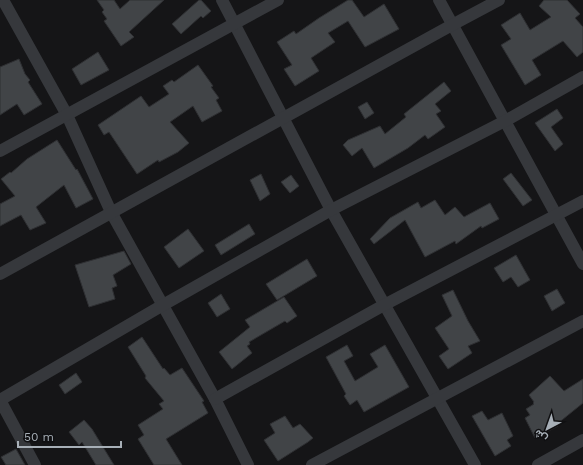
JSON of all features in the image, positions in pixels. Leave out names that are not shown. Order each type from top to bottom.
[{"type":"street","points":[[3,0],[67,115],[111,212],[215,399],[248,465]]},
{"type":"street","points":[[222,0],[282,119],[331,210],[475,465]]},
{"type":"street","points":[[0,151],[278,0]]},
{"type":"street","points":[[439,0],[583,264]]},
{"type":"street","points":[[0,274],[499,0]]},
{"type":"street","points":[[35,465],[0,400],[163,305],[331,210],[505,121],[583,77]]},
{"type":"street","points":[[215,399],[384,305],[583,201]]},
{"type":"street","points":[[312,465],[583,321]]},
{"type":"street","points":[[538,465],[583,440]]},
{"type":"building","points":[[97,0],[114,0],[120,9],[130,0],[164,0],[129,32],[134,37],[121,46],[104,21],[107,19],[102,12],[104,10]]},
{"type":"building","points":[[199,0],[201,0],[211,11],[203,18],[201,16],[181,34],[172,24]]},
{"type":"building","points":[[348,0],[352,0],[364,17],[384,4],[399,29],[365,47],[348,21],[328,33],[335,42],[311,58],[319,71],[295,86],[284,69],[292,65],[277,42],[294,31],[296,34]]},
{"type":"building","points":[[544,0],[567,0],[580,14],[575,18],[583,27],[583,52],[577,57],[563,41],[532,60],[541,75],[525,85],[501,45],[511,39],[501,25],[520,13],[530,30],[551,17],[539,6]]},
{"type":"building","points":[[98,52],[109,70],[81,85],[72,69]]},
{"type":"building","points":[[19,59],[25,74],[30,80],[28,82],[42,104],[24,115],[17,104],[0,115],[0,67]]},
{"type":"building","points":[[198,65],[213,86],[211,87],[219,98],[216,100],[222,111],[202,122],[193,106],[170,122],[189,143],[178,152],[159,162],[158,160],[137,174],[109,132],[104,135],[98,125],[141,96],[149,107],[169,94],[163,86],[172,80],[174,82]]},
{"type":"building","points":[[444,82],[451,91],[435,104],[441,111],[436,114],[445,127],[428,139],[425,135],[408,148],[374,168],[362,148],[352,156],[343,145],[348,140],[380,126],[385,134],[406,117],[404,114]]},
{"type":"building","points":[[367,102],[374,113],[365,119],[358,107]]},
{"type":"building","points":[[557,109],[563,118],[551,127],[563,144],[555,151],[535,123]]},
{"type":"building","points":[[57,140],[76,170],[77,169],[93,199],[76,208],[64,185],[36,207],[46,223],[30,230],[21,215],[0,226],[0,204],[15,196],[1,179],[10,172],[11,173],[27,159]]},
{"type":"building","points":[[511,173],[532,200],[523,206],[503,179]]},
{"type":"building","points":[[261,174],[270,194],[260,201],[250,180]]},
{"type":"building","points":[[291,175],[299,186],[290,193],[281,182]]},
{"type":"building","points":[[435,200],[445,215],[455,207],[464,217],[490,203],[499,219],[482,228],[481,226],[456,244],[455,241],[425,257],[405,220],[374,244],[370,239],[390,218],[418,202],[421,208]]},
{"type":"building","points":[[249,224],[255,234],[221,255],[215,245]]},
{"type":"building","points":[[188,229],[204,251],[179,268],[164,247]]},
{"type":"building","points":[[124,251],[131,264],[113,275],[117,286],[112,288],[115,299],[89,307],[75,265]]},
{"type":"building","points":[[516,255],[530,280],[518,287],[511,277],[503,282],[494,268]]},
{"type":"building","points":[[307,259],[317,276],[277,300],[266,284]]},
{"type":"building","points":[[557,289],[565,303],[552,311],[544,296]]},
{"type":"building","points":[[453,290],[468,321],[480,341],[468,346],[472,353],[448,369],[439,356],[449,349],[435,328],[452,316],[442,295]]},
{"type":"building","points":[[221,294],[230,309],[217,317],[208,303]]},
{"type":"building","points":[[284,297],[297,316],[287,323],[285,321],[249,342],[250,344],[247,346],[252,353],[232,369],[219,352],[250,327],[245,320]]},
{"type":"building","points":[[142,337],[163,369],[164,368],[170,375],[182,368],[204,401],[202,402],[208,413],[166,439],[182,465],[154,465],[138,439],[144,435],[138,425],[163,409],[159,404],[164,401],[145,378],[146,376],[128,347]]},
{"type":"building","points":[[347,345],[353,356],[344,361],[355,381],[378,367],[370,354],[385,345],[409,387],[364,412],[357,400],[350,405],[344,396],[346,394],[326,357]]},
{"type":"building","points":[[76,373],[82,382],[65,394],[59,385]]},
{"type":"building","points":[[550,376],[564,391],[583,379],[583,403],[557,424],[558,426],[535,438],[525,418],[530,415],[526,409],[534,404],[529,395]]},
{"type":"building","points":[[482,411],[488,420],[502,413],[513,436],[507,440],[511,446],[495,456],[472,416]]},
{"type":"building","points":[[285,416],[293,428],[300,424],[313,438],[278,461],[264,440],[275,433],[270,424]]},
{"type":"building","points":[[84,420],[92,429],[114,465],[96,465],[82,442],[79,445],[69,432]]},
{"type":"building","points":[[16,449],[25,465],[6,465],[1,457]]}]
